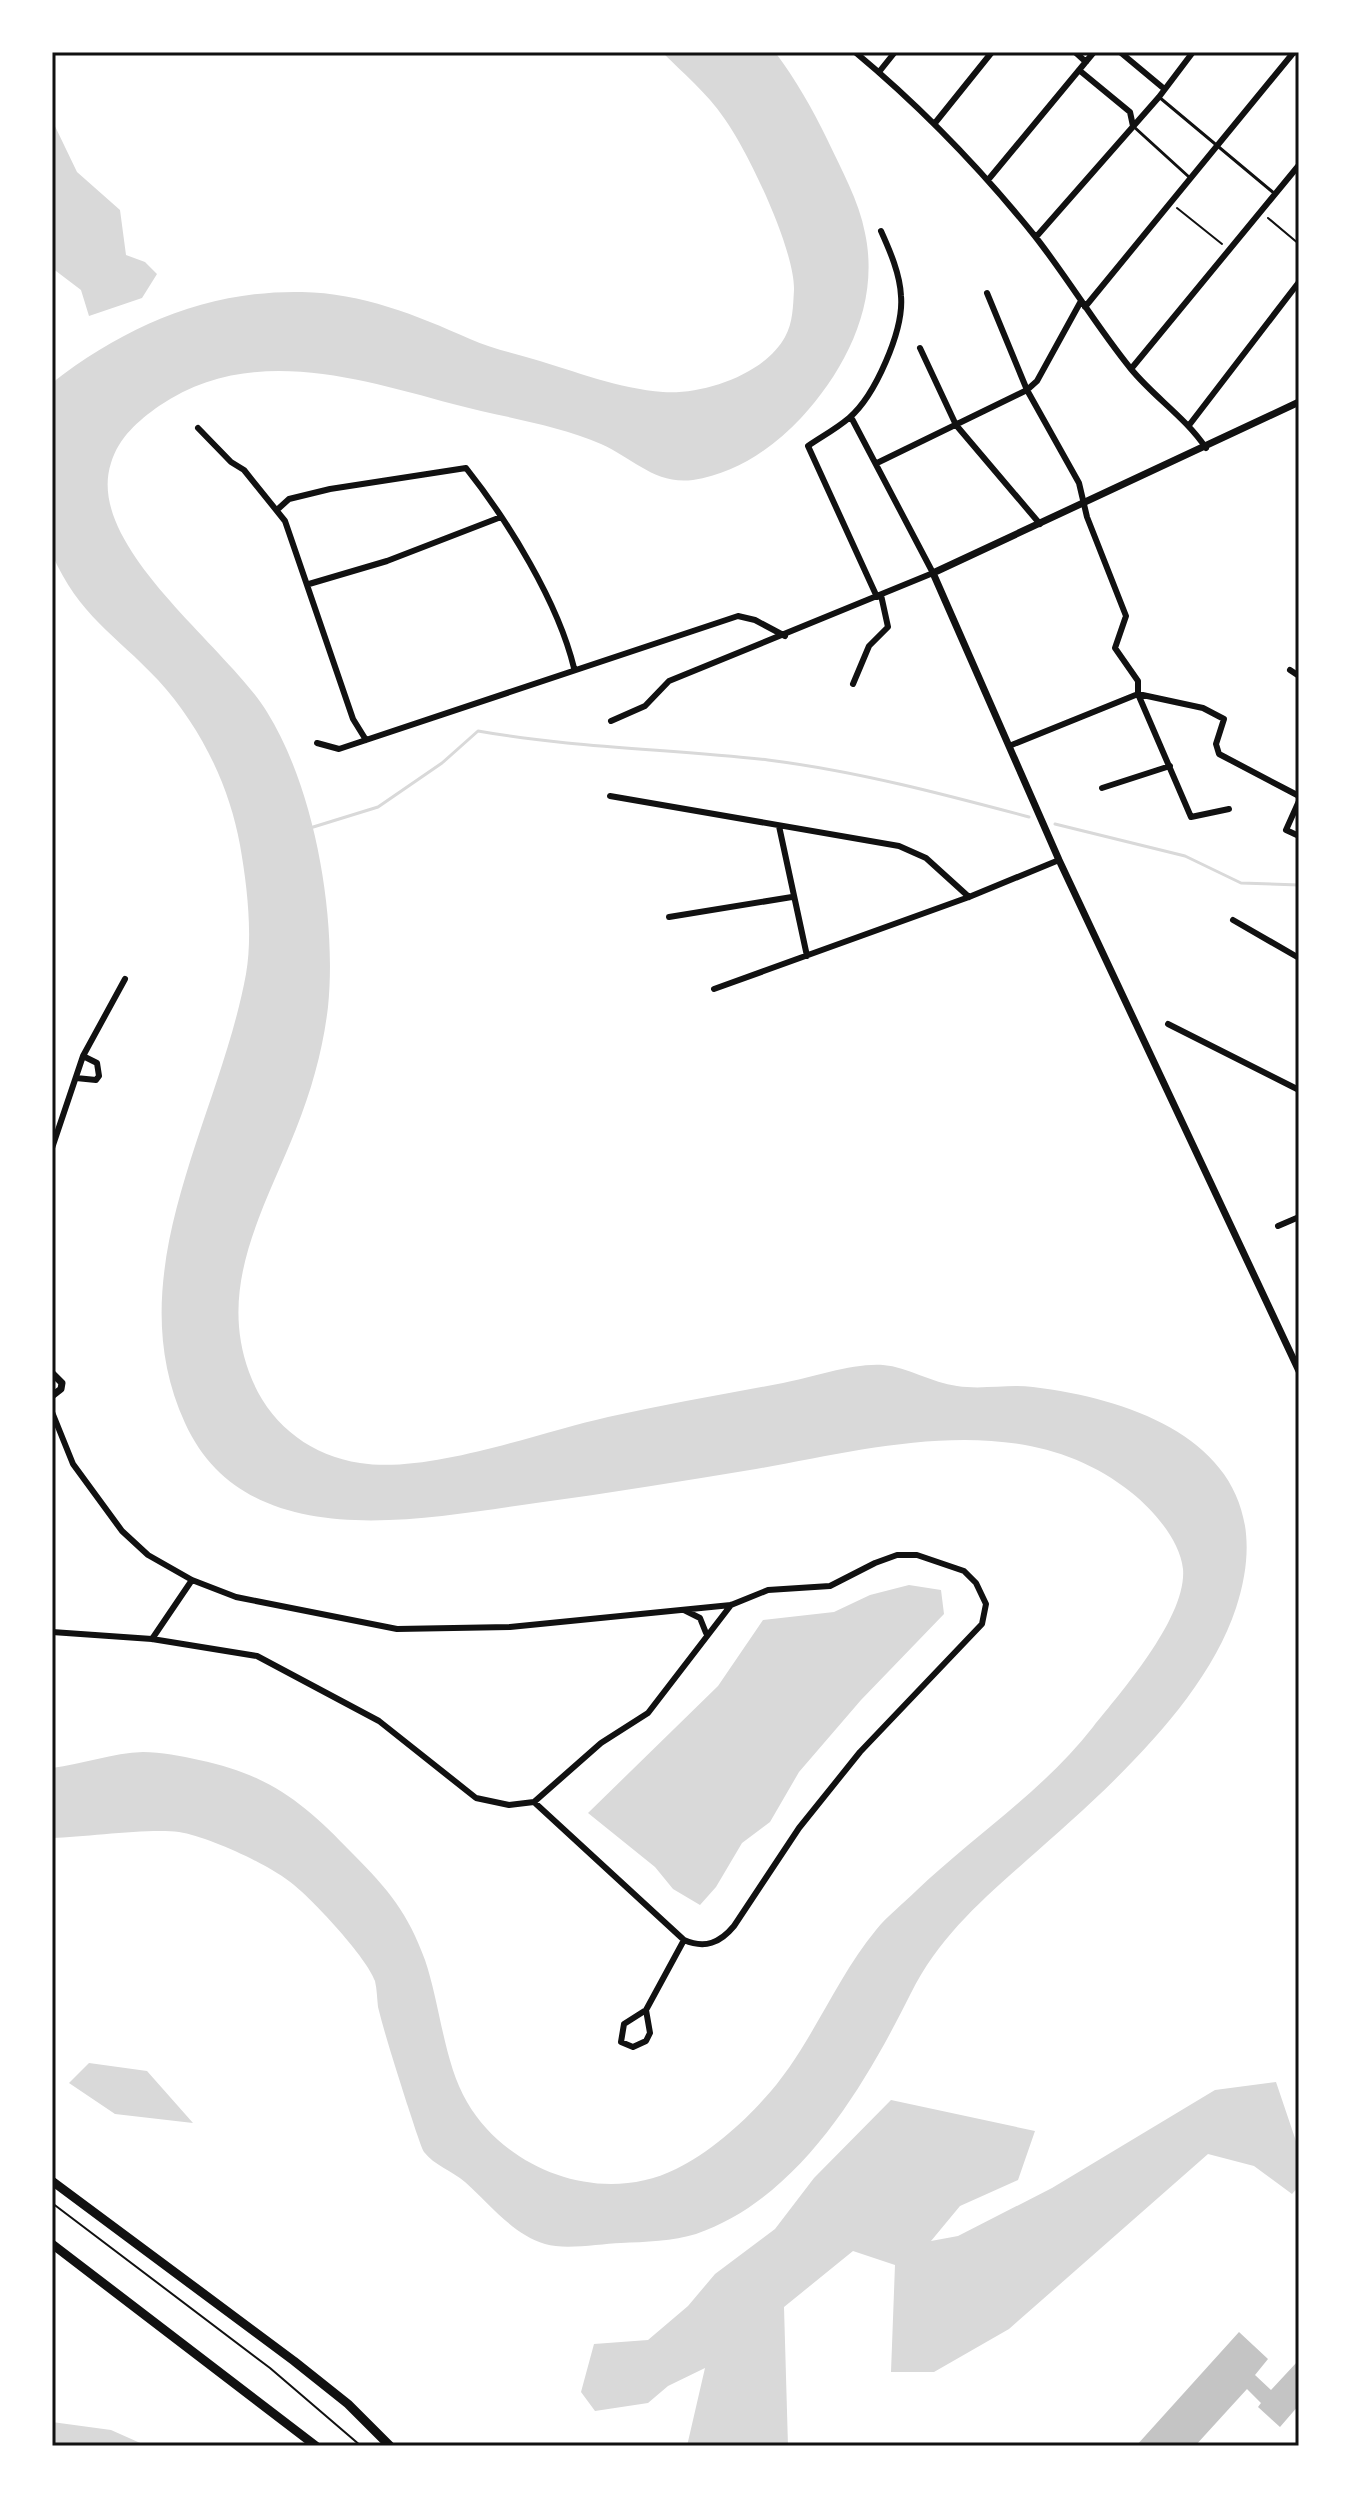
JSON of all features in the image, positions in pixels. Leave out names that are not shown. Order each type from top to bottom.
[{"type":"main road","points":[[52,2181],[305,2369],[348,2404],[390,2446]]},
{"type":"main road","points":[[52,2244],[316,2446]]},
{"type":"street","points":[[855,52],[935,123],[988,180],[1036,237],[1131,369],[1160,400],[1190,424],[1206,448]]},
{"type":"street","points":[[879,72],[895,52]]},
{"type":"street","points":[[935,123],[992,52]]},
{"type":"street","points":[[1075,52],[1086,62]]},
{"type":"street","points":[[988,180],[1094,52]]},
{"type":"street","points":[[1120,52],[1162,87]]},
{"type":"street","points":[[1036,237],[1159,97],[1162,87],[1193,52]]},
{"type":"street","points":[[877,463],[1027,390],[1037,381],[1083,304],[1294,52]]},
{"type":"street","points":[[1079,70],[1130,112],[1133,126]]},
{"type":"street","points":[[1131,369],[1299,165]]},
{"type":"street","points":[[853,684],[869,646],[888,627],[879,596],[808,446],[851,417],[885,364],[895,337],[902,297],[881,231]]},
{"type":"street","points":[[1190,424],[1299,282]]},
{"type":"street","points":[[987,293],[1027,390],[1079,483],[1126,616],[1115,648],[1138,681],[1138,694],[1191,817],[1229,809]]},
{"type":"street","points":[[920,348],[956,425],[1040,524]]},
{"type":"street","points":[[611,721],[645,706],[669,681],[933,573],[1299,402]]},
{"type":"street","points":[[851,417],[933,573],[1059,860],[1299,1371]]},
{"type":"street","points":[[198,428],[231,462],[244,470],[278,509],[309,584],[353,719],[366,740]]},
{"type":"street","points":[[278,509],[289,499],[330,489],[466,468],[501,517],[559,619],[574,668]]},
{"type":"street","points":[[309,584],[387,561],[501,517]]},
{"type":"street","points":[[317,743],[339,749],[512,693],[574,668],[616,659],[738,616],[755,620],[785,636]]},
{"type":"street","points":[[1290,670],[1299,676]]},
{"type":"street","points":[[1009,746],[1138,694],[1203,708],[1224,719],[1216,744],[1219,754],[1299,798],[1286,830],[1299,836]]},
{"type":"street","points":[[1102,788],[1170,766]]},
{"type":"street","points":[[610,796],[899,846],[926,858],[969,897]]},
{"type":"street","points":[[779,826],[807,956]]},
{"type":"street","points":[[714,989],[969,897],[1059,860]]},
{"type":"street","points":[[669,917],[792,897]]},
{"type":"street","points":[[1233,920],[1299,958]]},
{"type":"street","points":[[52,1148],[83,1056],[125,979]]},
{"type":"street","points":[[1168,1024],[1299,1090]]},
{"type":"street","points":[[76,1078],[86,1082],[99,1076],[97,1063],[83,1056]]},
{"type":"street","points":[[1278,1226],[1299,1217]]},
{"type":"street","points":[[52,1373],[62,1383],[61,1389],[52,1396]]},
{"type":"street","points":[[52,1412],[73,1464],[122,1531],[148,1555],[192,1580],[236,1597],[397,1629],[510,1627],[731,1605],[768,1590],[830,1586],[886,1559],[917,1555],[964,1571],[976,1583],[986,1604],[982,1624],[860,1752],[799,1828],[722,1940],[697,1946],[684,1940],[534,1802]]},
{"type":"street","points":[[152,1639],[192,1580]]},
{"type":"street","points":[[52,1632],[152,1639],[257,1656],[379,1721],[476,1798],[509,1805],[534,1802],[601,1743],[648,1713],[678,1678],[706,1633],[731,1605]]},
{"type":"street","points":[[684,1610],[700,1618],[706,1633]]},
{"type":"street","points":[[646,2010],[650,2033],[646,2041],[633,2047],[621,2042],[624,2024],[646,2010],[684,1940]]},
{"type":"lane","points":[[1159,97],[1276,194]]},
{"type":"lane","points":[[1133,126],[1189,177]]},
{"type":"path","points":[[1169,202],[1229,250]]},
{"type":"path","points":[[1261,212],[1299,244]]},
{"type":"path","points":[[52,2203],[270,2368],[361,2446]]},
{"type":"shaded area","points":[[662,52],[775,52],[821,128],[849,185],[862,221],[868,259],[868,285],[856,333],[817,399],[790,429],[766,449],[724,472],[693,480],[679,480],[645,469],[601,444],[547,426],[342,377],[266,371],[229,376],[194,387],[159,406],[130,430],[111,463],[108,495],[118,528],[138,561],[248,686],[284,743],[310,815],[325,894],[330,972],[320,1054],[302,1114],[259,1217],[242,1277],[238,1308],[241,1340],[249,1372],[278,1421],[307,1444],[341,1459],[388,1465],[450,1457],[608,1417],[859,1366],[892,1366],[957,1386],[1024,1386],[1079,1395],[1124,1407],[1164,1424],[1199,1447],[1226,1477],[1242,1513],[1246,1556],[1236,1608],[1221,1644],[1176,1713],[1118,1777],[993,1890],[948,1937],[922,1973],[850,2100],[798,2166],[767,2194],[733,2217],[696,2234],[659,2241],[562,2247],[545,2244],[522,2233],[465,2182],[424,2152],[384,2031],[375,1981],[351,1945],[303,1893],[255,1861],[223,1846],[179,1832],[52,1838],[52,1768],[120,1754],[157,1753],[224,1766],[284,1793],[335,1836],[377,1879],[404,1915],[425,1960],[459,2087],[484,2126],[506,2147],[531,2163],[559,2175],[588,2182],[618,2184],[647,2180],[676,2169],[700,2155],[754,2110],[794,2060],[847,1971],[880,1925],[1030,1793],[1073,1750],[1135,1674],[1164,1631],[1181,1588],[1181,1558],[1164,1526],[1148,1508],[1132,1493],[1090,1466],[1045,1449],[998,1441],[950,1440],[901,1444],[591,1495],[390,1520],[340,1519],[292,1511],[249,1494],[213,1466],[185,1423],[167,1366],[162,1310],[167,1254],[180,1197],[233,1030],[246,974],[249,926],[243,860],[228,800],[200,736],[158,680],[86,609],[52,554],[52,383],[109,344],[170,315],[234,297],[302,292],[346,296],[388,307],[493,348],[630,387],[679,392],[732,380],[763,362],[785,337],[792,314],[792,272],[779,227],[734,133],[710,100]]},
{"type":"shaded area","points":[[52,120],[77,172],[120,210],[126,255],[145,262],[157,274],[142,298],[89,316],[81,290],[52,268]]},
{"type":"shaded area","points":[[909,1585],[941,1590],[944,1614],[861,1700],[799,1772],[770,1822],[742,1843],[716,1887],[700,1905],[673,1889],[655,1867],[588,1813],[718,1686],[763,1620],[834,1612],[870,1595]]},
{"type":"shaded area","points":[[89,2063],[147,2071],[193,2123],[115,2114],[69,2083]]},
{"type":"shaded area","points":[[1276,2082],[1299,2150],[1299,2186],[1292,2194],[1254,2166],[1208,2154],[1009,2329],[934,2372],[891,2372],[895,2265],[853,2251],[784,2307],[788,2446],[687,2446],[705,2368],[668,2386],[648,2403],[595,2411],[581,2392],[594,2344],[648,2340],[688,2306],[715,2274],[775,2229],[814,2178],[891,2100],[1035,2131],[1018,2180],[960,2206],[931,2241],[958,2236],[1052,2188],[1215,2090]]},
{"type":"shaded area","points":[[52,2422],[111,2430],[147,2446],[52,2446]]},
{"type":"building","points":[[1239,2332],[1268,2359],[1255,2375],[1271,2390],[1297,2362],[1299,2364],[1299,2405],[1280,2427],[1258,2407],[1261,2403],[1247,2389],[1195,2446],[1136,2446]]},
{"type":"waterway","points":[[310,828],[378,807],[442,763],[478,731],[550,741],[732,756],[834,770],[1029,817]]},
{"type":"waterway","points":[[1055,824],[1185,856],[1241,883],[1299,885]]}]
